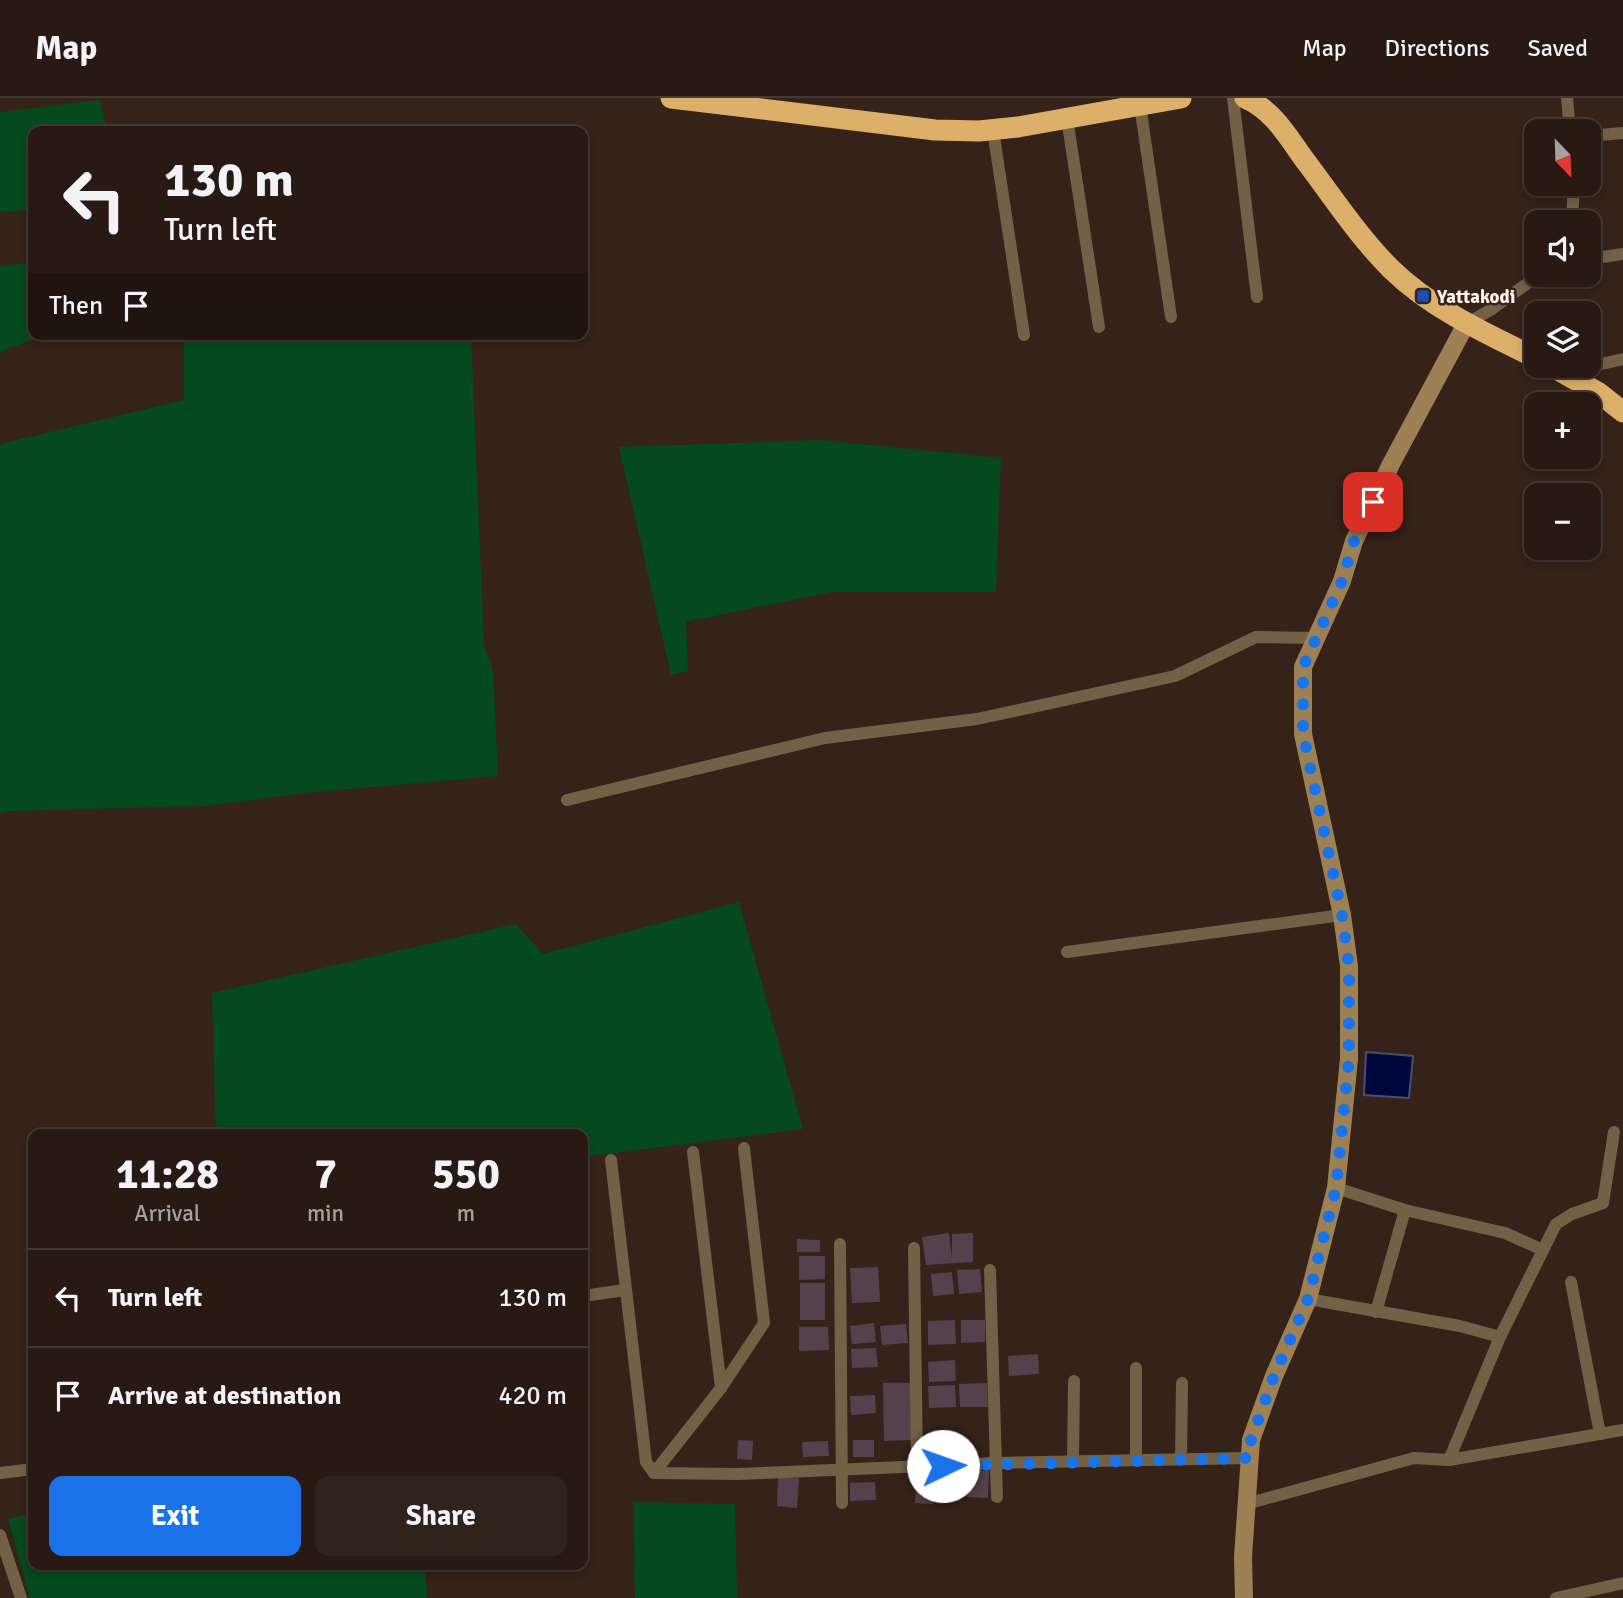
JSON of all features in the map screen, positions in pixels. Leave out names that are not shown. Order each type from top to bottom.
[{"type":"highway","points":[[671,98],[935,130],[993,130],[1181,98]]},
{"type":"highway","points":[[1247,98],[1269,112],[1360,235],[1391,269],[1423,296],[1466,324],[1524,352]]},
{"type":"highway","points":[[1573,378],[1599,393],[1623,412]]},
{"type":"street","points":[[1233,98],[1257,297]]},
{"type":"street","points":[[1567,98],[1569,119]]},
{"type":"street","points":[[1140,105],[1171,317]]},
{"type":"street","points":[[1066,118],[1099,327]]},
{"type":"street","points":[[993,130],[1024,335]]},
{"type":"street","points":[[1601,135],[1623,133]]},
{"type":"street","points":[[1601,257],[1623,254]]},
{"type":"street","points":[[1244,1598],[1243,1557],[1251,1440],[1308,1299],[1336,1188],[1349,1059],[1349,966],[1342,915],[1303,734],[1303,667],[1342,581],[1354,541],[1391,464],[1466,324],[1524,286]]},
{"type":"street","points":[[1601,362],[1623,359]]},
{"type":"street","points":[[567,800],[825,738],[977,719],[1175,676],[1256,637],[1316,638]]},
{"type":"street","points":[[1067,952],[1342,915]]},
{"type":"street","points":[[1450,1461],[1500,1337],[1556,1224],[1572,1214],[1603,1203],[1614,1132]]},
{"type":"street","points":[[654,1474],[721,1388],[764,1323],[744,1148]]},
{"type":"street","points":[[693,1152],[721,1388]]},
{"type":"street","points":[[611,1160],[646,1462],[654,1474]]},
{"type":"street","points":[[1336,1188],[1405,1210],[1505,1233],[1543,1250]]},
{"type":"street","points":[[1376,1312],[1405,1210]]},
{"type":"street","points":[[840,1244],[842,1503]]},
{"type":"street","points":[[915,1248],[917,1467]]},
{"type":"street","points":[[990,1270],[997,1497]]},
{"type":"street","points":[[1571,1282],[1600,1434]]},
{"type":"street","points":[[588,1295],[625,1290]]},
{"type":"street","points":[[1308,1299],[1460,1326],[1500,1337]]},
{"type":"street","points":[[1136,1367],[1136,1460]]},
{"type":"street","points":[[1073,1462],[1074,1381]]},
{"type":"street","points":[[1181,1459],[1182,1383]]},
{"type":"street","points":[[1246,1504],[1414,1458],[1450,1461],[1623,1430]]},
{"type":"street","points":[[654,1474],[1249,1458]]},
{"type":"street","points":[[0,1473],[28,1470]]},
{"type":"street","points":[[0,1535],[21,1598]]},
{"type":"street","points":[[1556,1598],[1623,1583]]},
{"type":"green space","points":[[100,100],[106,126],[28,126],[28,210],[0,213],[0,112]]},
{"type":"green space","points":[[28,263],[28,340],[31,340],[0,352],[0,266]]},
{"type":"green space","points":[[184,340],[471,340],[484,645],[493,670],[498,776],[306,793],[206,806],[0,813],[0,444],[184,400]]},
{"type":"green space","points":[[820,440],[1001,458],[996,592],[831,592],[686,622],[688,671],[671,675],[619,447]]},
{"type":"green space","points":[[739,902],[803,1129],[590,1156],[588,1129],[216,1129],[212,993],[516,924],[543,954]]},
{"type":"green space","points":[[633,1502],[735,1504],[737,1598],[635,1598]]},
{"type":"green space","points":[[28,1514],[28,1570],[425,1570],[427,1598],[30,1598],[8,1519]]},
{"type":"shaded area","points":[[1366,1052],[1413,1056],[1409,1098],[1364,1095]]},
{"type":"building","points":[[949,1233],[952,1259],[952,1234],[973,1233],[973,1262],[926,1265],[922,1237]]},
{"type":"building","points":[[797,1239],[820,1240],[820,1252],[797,1252]]},
{"type":"building","points":[[799,1256],[825,1256],[825,1279],[799,1280]]},
{"type":"building","points":[[878,1267],[880,1302],[852,1303],[850,1268]]},
{"type":"building","points":[[980,1269],[982,1292],[959,1294],[957,1270]]},
{"type":"building","points":[[952,1272],[954,1294],[933,1296],[931,1274]]},
{"type":"building","points":[[800,1283],[825,1283],[825,1320],[800,1320]]},
{"type":"building","points":[[955,1320],[956,1344],[928,1345],[928,1321]]},
{"type":"building","points":[[961,1320],[985,1320],[985,1342],[961,1343]]},
{"type":"building","points":[[874,1323],[876,1342],[852,1344],[850,1326]]},
{"type":"building","points":[[906,1324],[908,1343],[882,1345],[880,1326]]},
{"type":"building","points":[[799,1327],[828,1327],[829,1350],[799,1351]]},
{"type":"building","points":[[876,1348],[878,1367],[852,1368],[851,1349]]},
{"type":"building","points":[[1038,1354],[1039,1374],[1009,1376],[1008,1356]]},
{"type":"building","points":[[955,1360],[956,1381],[929,1382],[928,1362]]},
{"type":"building","points":[[883,1383],[910,1383],[911,1440],[884,1441]]},
{"type":"building","points":[[987,1383],[988,1407],[960,1407],[959,1384]]},
{"type":"building","points":[[955,1385],[956,1407],[929,1408],[928,1386]]},
{"type":"building","points":[[875,1395],[876,1413],[851,1415],[850,1396]]},
{"type":"building","points":[[738,1440],[753,1441],[752,1460],[737,1459]]},
{"type":"building","points":[[853,1440],[874,1440],[874,1457],[853,1457]]},
{"type":"building","points":[[828,1441],[829,1456],[803,1457],[802,1442]]},
{"type":"building","points":[[969,1470],[989,1471],[988,1498],[967,1497]]},
{"type":"building","points":[[917,1474],[935,1475],[933,1504],[915,1503]]},
{"type":"building","points":[[778,1477],[799,1478],[797,1508],[777,1506]]},
{"type":"building","points":[[875,1482],[876,1500],[850,1501],[850,1483]]},
{"type":"place","name":"Yattakodi","points":[[1423,296]]},
{"type":"route","points":[[943,1466],[1249,1458],[1251,1440],[1274,1376],[1308,1299],[1336,1188],[1349,1059],[1349,966],[1342,915],[1303,734],[1303,667],[1342,581],[1354,541],[1373,502]]}]
